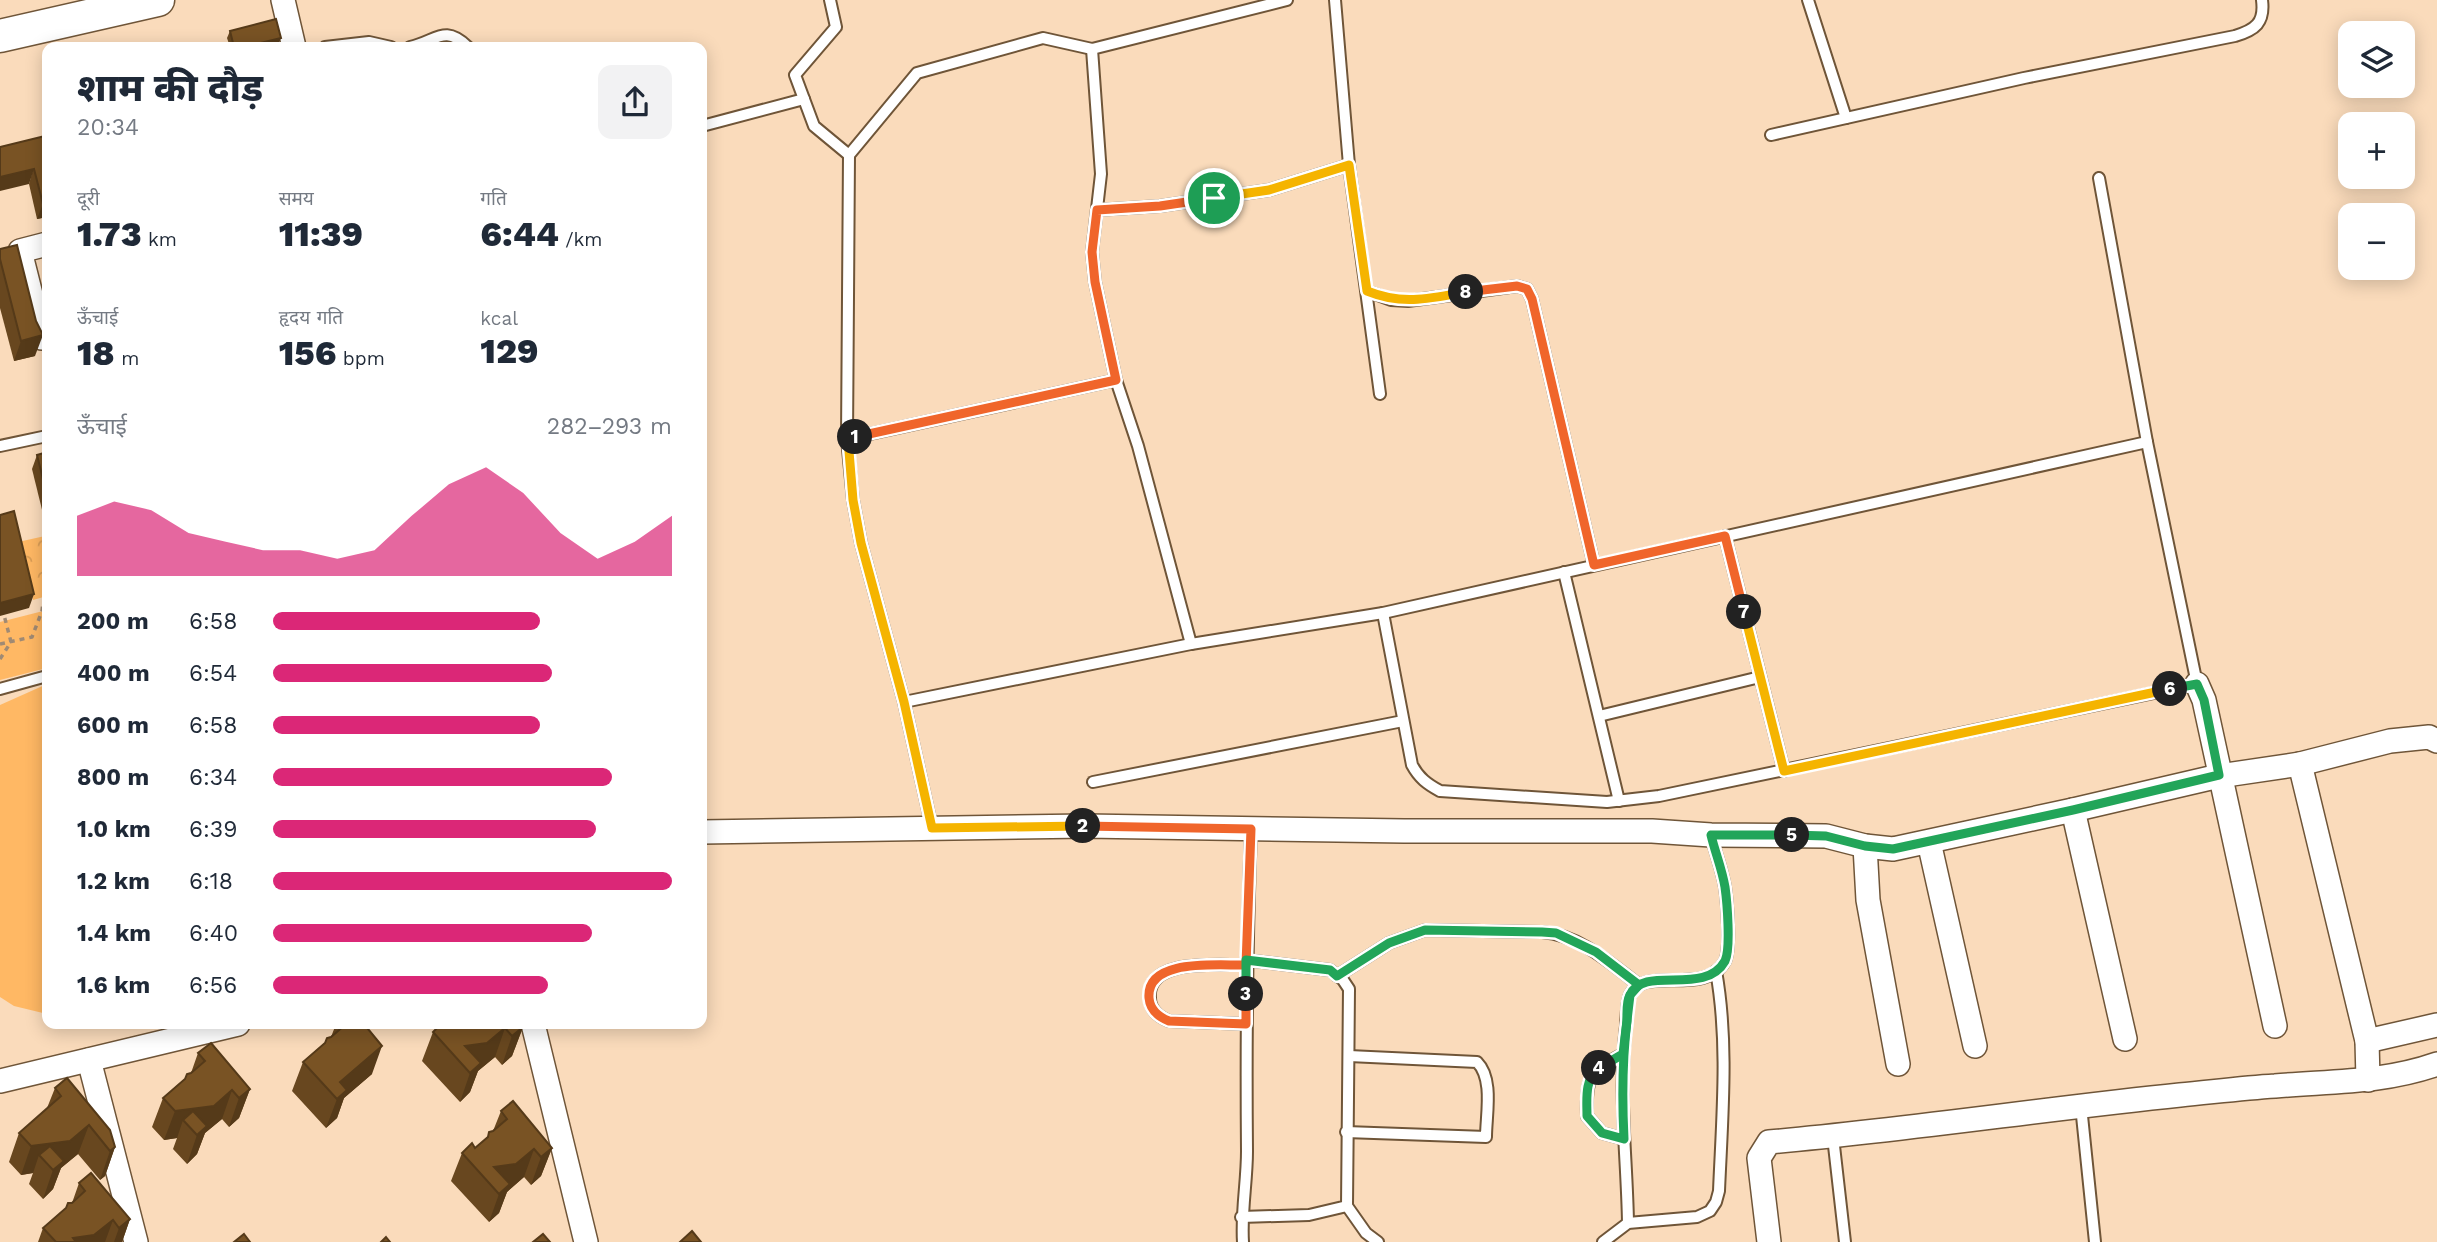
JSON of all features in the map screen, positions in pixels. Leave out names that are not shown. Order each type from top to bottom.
[{"type":"street","points":[[0,36],[158,0]]},
{"type":"street","points":[[283,0],[293,42]]},
{"type":"street","points":[[42,245],[20,251],[42,338]]},
{"type":"street","points":[[2197,684],[2204,700],[2275,1026]]},
{"type":"street","points":[[707,832],[1086,826],[1652,831],[1711,835],[1826,836],[1865,846],[1893,849],[2219,775],[2300,764],[2390,741],[2429,737],[2437,740]]},
{"type":"street","points":[[2300,764],[2367,1041],[2368,1080]]},
{"type":"street","points":[[2073,810],[2125,1039]]},
{"type":"street","points":[[1929,842],[1975,1046]]},
{"type":"street","points":[[1865,846],[1868,900],[1898,1064]]},
{"type":"street","points":[[2367,1041],[2437,1025]]},
{"type":"street","points":[[0,1081],[217,1029]]},
{"type":"street","points":[[534,1029],[586,1242]]},
{"type":"street","points":[[89,1060],[136,1242]]},
{"type":"street","points":[[1769,1242],[1759,1158],[1769,1142],[1833,1137],[2081,1105],[2274,1086],[2368,1080],[2413,1072],[2437,1064]]},
{"type":"lane","points":[[830,0],[836,27],[795,75],[814,127],[849,155]]},
{"type":"lane","points":[[932,828],[904,702],[861,543],[853,500],[848,439],[849,155],[917,73],[1043,38],[1093,49],[1287,0]]},
{"type":"lane","points":[[1335,0],[1349,165],[1380,394]]},
{"type":"lane","points":[[1808,0],[1846,118]]},
{"type":"lane","points":[[1771,135],[2024,78],[2235,36],[2260,24],[2262,0]]},
{"type":"lane","points":[[425,42],[447,34],[462,42]]},
{"type":"lane","points":[[1093,49],[1101,174],[1092,252],[1095,282],[1116,380],[1138,446],[1191,644]]},
{"type":"lane","points":[[707,125],[804,99]]},
{"type":"lane","points":[[1097,210],[1160,206],[1269,190],[1349,165]]},
{"type":"lane","points":[[1383,613],[1412,765],[1417,775],[1440,791],[1619,801],[1659,796],[2197,684],[2147,442],[2099,178]]},
{"type":"lane","points":[[1367,291],[1391,300],[1408,301],[1517,286],[1527,289],[1532,299],[1594,565]]},
{"type":"lane","points":[[848,439],[1116,380]]},
{"type":"lane","points":[[0,446],[42,437]]},
{"type":"lane","points":[[904,702],[1191,644],[1383,613],[2147,442]]},
{"type":"lane","points":[[1725,536],[1784,771]]},
{"type":"lane","points":[[1564,572],[1619,801]]},
{"type":"lane","points":[[0,689],[42,677]]},
{"type":"lane","points":[[1599,716],[1760,677]]},
{"type":"lane","points":[[1093,782],[1403,721]]},
{"type":"lane","points":[[1243,1242],[1241,1217],[1247,1165],[1246,963],[1251,829]]},
{"type":"lane","points":[[1628,1223],[1623,1054],[1630,995],[1639,985],[1659,980],[1699,980],[1716,971],[1726,960],[1725,887],[1711,835]]},
{"type":"lane","points":[[1337,976],[1389,943],[1425,930],[1542,932],[1563,935],[1596,952],[1639,985]]},
{"type":"lane","points":[[1246,1024],[1169,1021],[1161,1018],[1150,1003],[1151,983],[1156,977],[1174,969],[1246,963],[1330,970],[1343,980],[1349,989],[1347,1206],[1366,1233],[1378,1242]]},
{"type":"lane","points":[[1604,1242],[1628,1223],[1698,1217],[1710,1211],[1716,1202],[1719,1191],[1723,1083],[1722,1003],[1716,971]]},
{"type":"lane","points":[[1623,1054],[1593,1073],[1587,1092],[1587,1116],[1602,1133],[1624,1139]]},
{"type":"lane","points":[[1346,1132],[1486,1137],[1487,1085],[1484,1069],[1477,1062],[1349,1056]]},
{"type":"lane","points":[[2081,1105],[2095,1242]]},
{"type":"lane","points":[[1833,1137],[1845,1242]]},
{"type":"lane","points":[[1241,1217],[1309,1215],[1347,1206]]},
{"type":"path","points":[[0,645],[32,637],[42,611]]},
{"type":"path","points":[[0,659],[11,642],[4,615]]},
{"type":"green space","points":[[42,537],[42,597],[33,600],[18,542]]},
{"type":"green space","points":[[42,611],[42,669],[0,680],[0,622]]},
{"type":"green space","points":[[42,686],[42,1013],[14,1006],[0,997],[0,705]]},
{"type":"building","points":[[276,19],[281,38],[265,42],[233,42],[230,31]]},
{"type":"building","points":[[42,137],[42,200],[34,169],[0,177],[0,147]]},
{"type":"building","points":[[17,245],[42,335],[21,341],[0,259],[0,249]]},
{"type":"building","points":[[42,454],[42,475],[37,455]]},
{"type":"building","points":[[14,511],[34,594],[0,603],[0,515]]},
{"type":"building","points":[[340,1029],[368,1029],[382,1046],[340,1082],[347,1090],[337,1099],[303,1062]]},
{"type":"building","points":[[436,1029],[504,1029],[487,1043],[465,1046],[481,1063],[470,1073],[433,1032]]},
{"type":"building","points":[[506,1029],[521,1029],[512,1036]]},
{"type":"building","points":[[211,1043],[250,1089],[239,1098],[232,1090],[214,1106],[175,1111],[163,1098],[185,1079],[187,1074],[205,1061],[198,1053]]},
{"type":"building","points":[[67,1078],[110,1130],[115,1147],[110,1151],[89,1125],[70,1141],[31,1146],[19,1133],[61,1096],[55,1088]]},
{"type":"building","points":[[513,1101],[552,1148],[541,1157],[534,1149],[516,1164],[494,1167],[510,1184],[499,1194],[462,1153],[472,1143],[475,1148],[488,1137],[489,1132],[507,1119],[501,1111]]},
{"type":"building","points":[[193,1111],[207,1126],[197,1135],[183,1120]]},
{"type":"building","points":[[50,1146],[64,1161],[53,1170],[39,1155]]},
{"type":"building","points":[[91,1173],[130,1219],[119,1228],[113,1220],[94,1235],[73,1238],[76,1242],[56,1242],[43,1228],[66,1208],[68,1203],[72,1203],[85,1191],[79,1183]]},
{"type":"building","points":[[692,1231],[701,1242],[680,1242]]},
{"type":"building","points":[[244,1234],[250,1242],[234,1242]]},
{"type":"building","points":[[543,1234],[550,1242],[533,1242]]},
{"type":"route","points":[[1214,198],[1160,206],[1097,210],[1092,252],[1095,282],[1116,380],[848,439],[853,500],[861,543],[904,702],[932,828],[1086,826],[1251,829],[1246,960],[1246,965],[1192,966],[1174,969],[1156,977],[1151,983],[1150,1003],[1161,1018],[1169,1021],[1246,1024],[1246,960],[1330,970],[1337,976],[1389,943],[1425,930],[1556,933],[1596,952],[1639,985],[1630,995],[1623,1054],[1593,1073],[1587,1092],[1587,1116],[1602,1133],[1624,1139],[1623,1054],[1630,995],[1639,985],[1659,980],[1699,980],[1716,971],[1726,960],[1725,887],[1711,835],[1826,836],[1865,846],[1893,849],[2219,775],[2204,700],[2197,684],[1784,771],[1725,536],[1594,565],[1532,299],[1527,289],[1517,286],[1408,301],[1391,300],[1367,291],[1349,165],[1269,190],[1214,198]]}]
